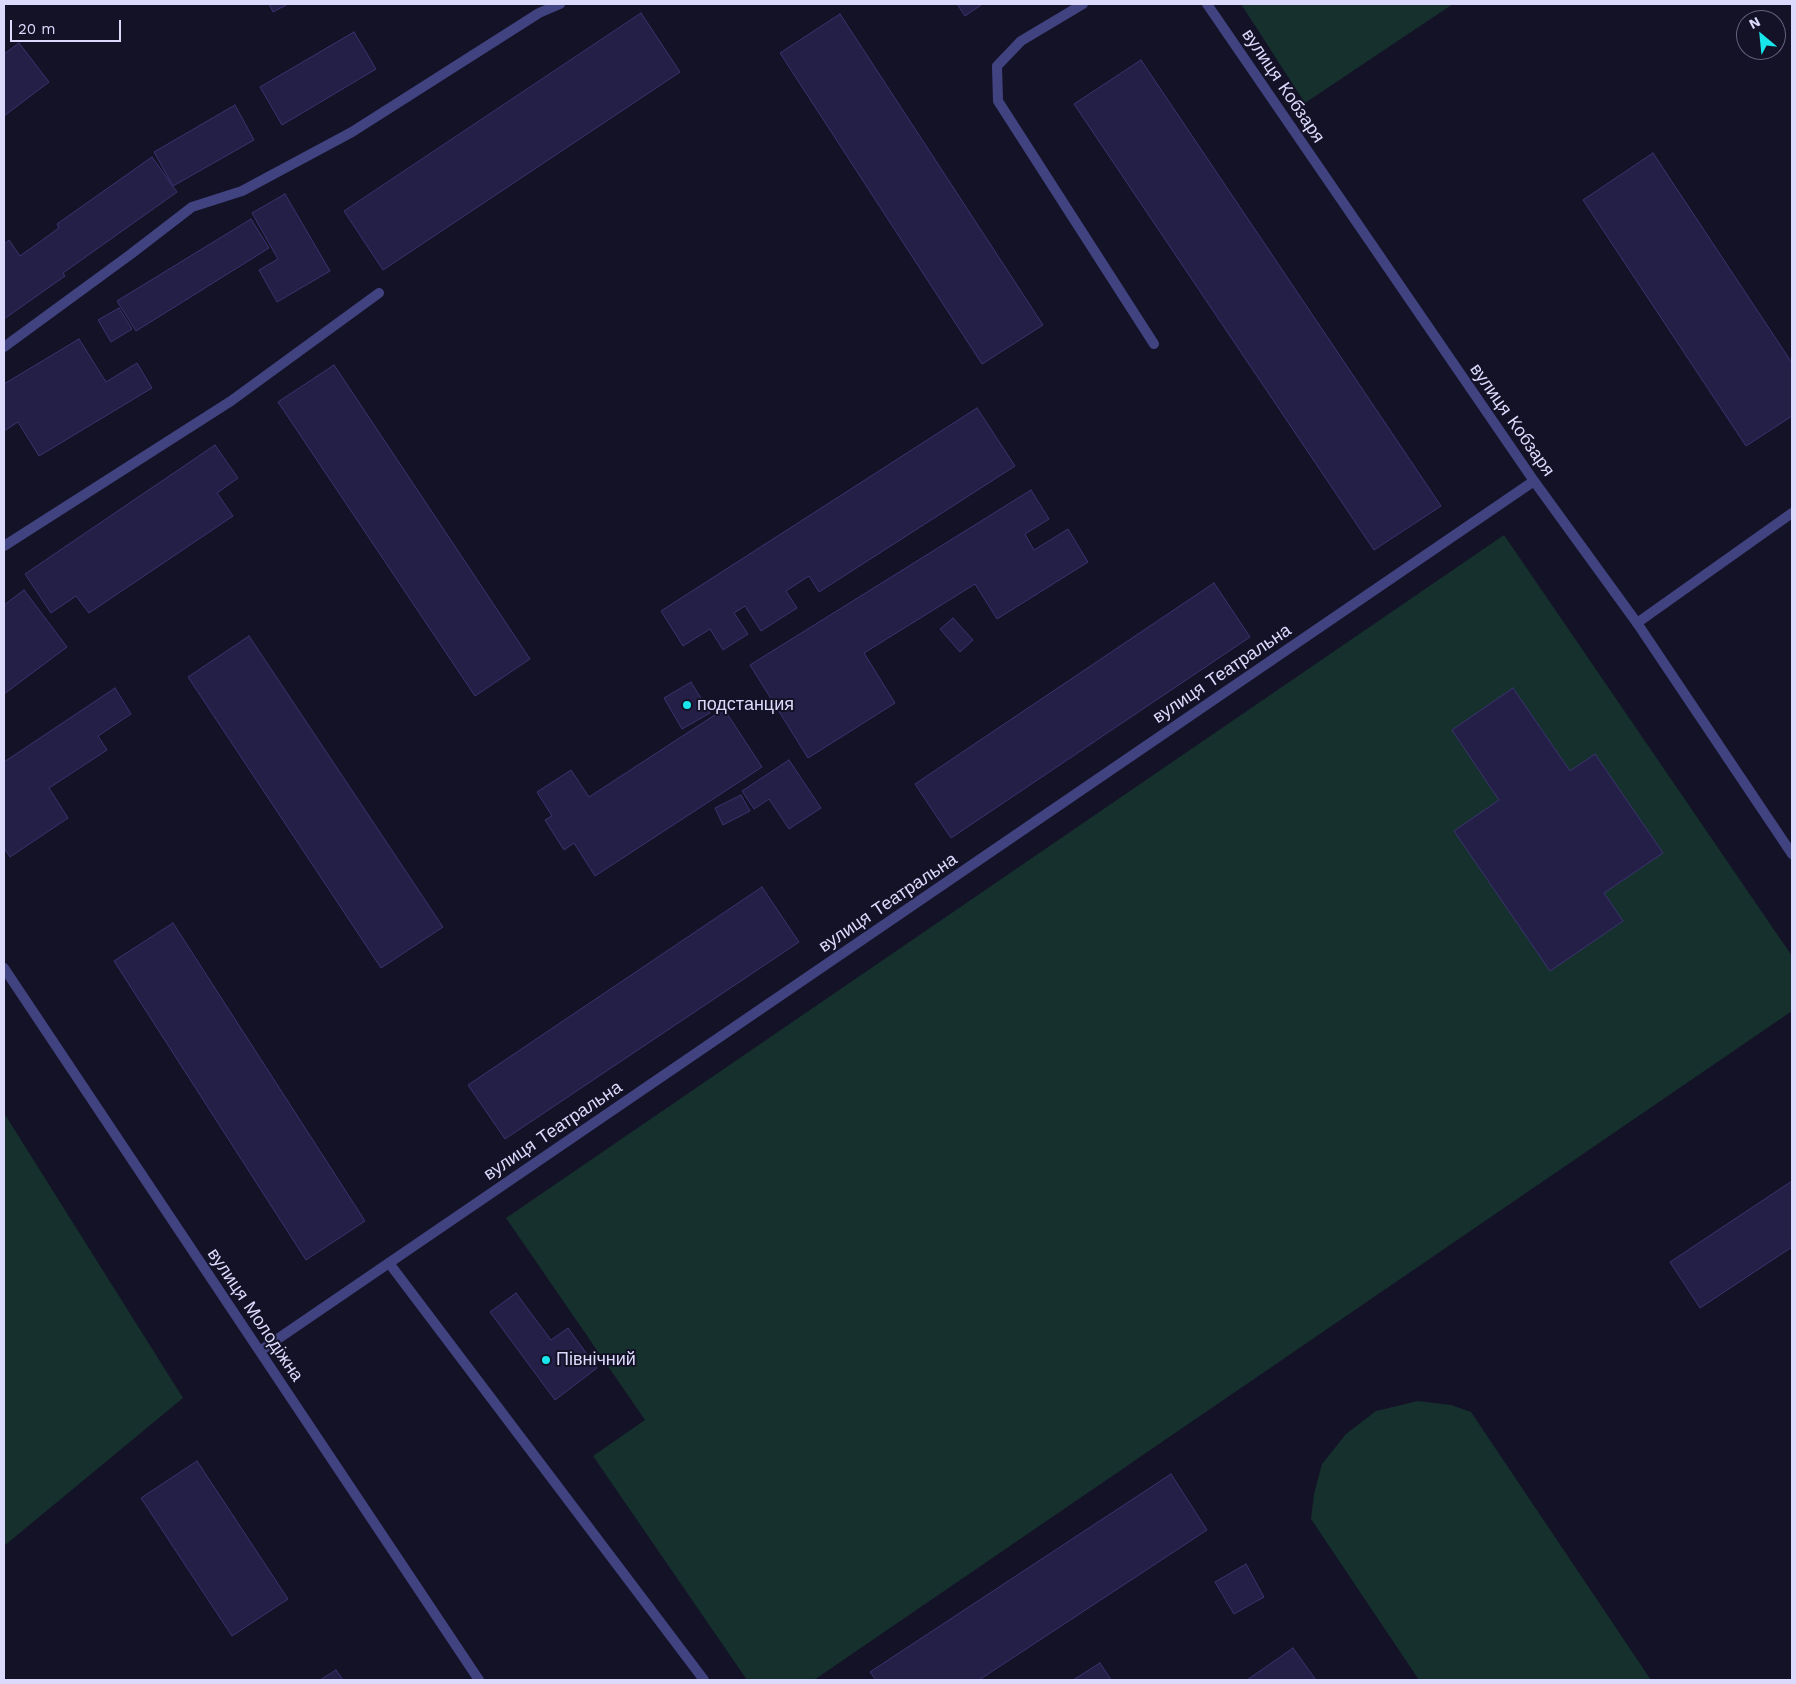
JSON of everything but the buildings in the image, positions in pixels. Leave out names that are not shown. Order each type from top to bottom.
[{"type":"street","points":[[4,347],[192,207],[242,191],[352,132],[539,13],[560,4]]},
{"type":"street","points":[[1083,4],[1021,41],[997,66],[998,101],[1154,344]]},
{"type":"street","name":"вулиця Кобзаря","points":[[1207,4],[1534,481],[1637,623],[1792,854]]},
{"type":"street","points":[[4,546],[232,401],[379,293]]},
{"type":"street","name":"вулиця Театральна","points":[[260,1351],[1534,481]]},
{"type":"street","points":[[1637,623],[1792,513]]},
{"type":"street","name":"вулиця Молодіжна","points":[[4,968],[479,1680]]},
{"type":"street","points":[[389,1263],[704,1680]]},
{"type":"green space","points":[[1241,4],[1453,4],[1305,103]]},
{"type":"green space","points":[[1504,535],[1792,956],[1792,1011],[814,1680],[747,1680],[593,1456],[645,1420],[506,1218]]},
{"type":"green space","points":[[4,1113],[183,1398],[4,1546]]},
{"type":"green space","points":[[1418,1401],[1451,1405],[1471,1412],[1651,1680],[1419,1680],[1311,1519],[1314,1494],[1322,1464],[1346,1434],[1376,1411]]},
{"type":"place","name":"подстанция","points":[[687,705]]},
{"type":"place","name":"Північний","points":[[546,1360]]}]
